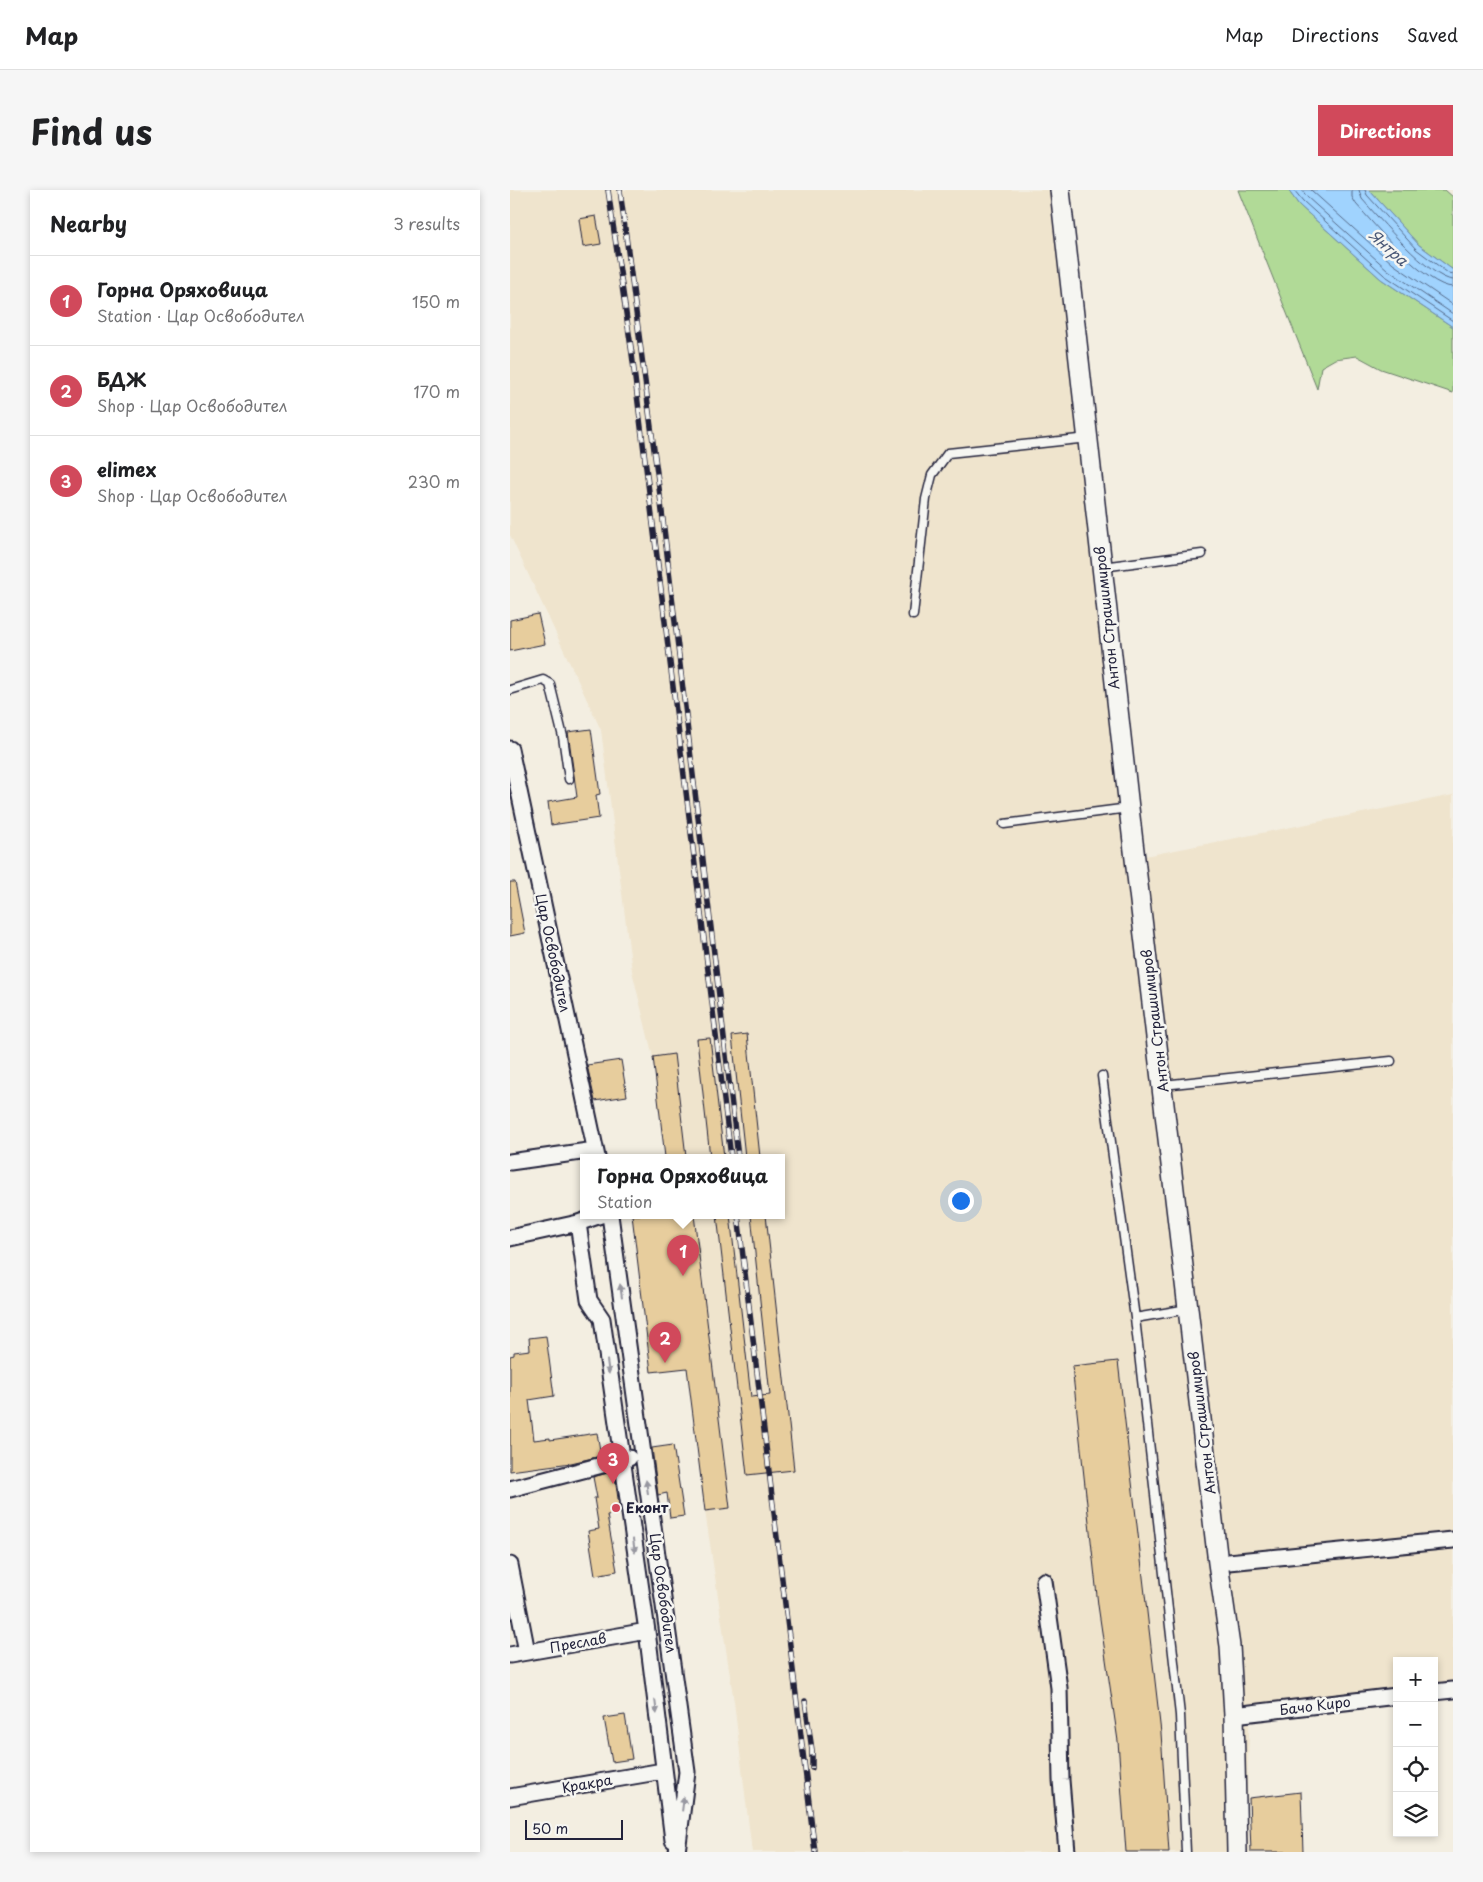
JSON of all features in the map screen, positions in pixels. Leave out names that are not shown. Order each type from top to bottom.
[{"type":"street","name":"Антон Страшимиров","points":[[1060,190],[1129,808],[1218,1563],[1230,1646],[1234,1715],[1237,1852]]},
{"type":"street","name":"Цар Освободител","points":[[510,749],[596,1154]]},
{"type":"street","points":[[510,1162],[580,1155]]},
{"type":"street","points":[[510,1238],[578,1224],[591,1219]]},
{"type":"street","name":"Цар Освободител","points":[[611,1219],[687,1772],[676,1852]]},
{"type":"street","points":[[578,1224],[590,1300],[602,1319],[625,1316]]},
{"type":"street","name":"Цар Освободител","points":[[602,1319],[647,1631],[663,1771],[676,1852]]},
{"type":"street","points":[[510,1489],[643,1454]]},
{"type":"street","points":[[1218,1563],[1453,1540]]},
{"type":"street","points":[[510,1565],[527,1652]]},
{"type":"street","points":[[1044,1581],[1059,1688],[1061,1780],[1067,1852]]},
{"type":"street","name":"Преслав","points":[[510,1655],[647,1631]]},
{"type":"street","points":[[1438,1692],[1453,1690]]},
{"type":"street","name":"Бачо Киро","points":[[1234,1715],[1393,1696]]},
{"type":"street","name":"Кракра","points":[[510,1797],[663,1771]]},
{"type":"lane","points":[[913,615],[926,499],[932,475],[948,453],[1088,438]]},
{"type":"lane","points":[[1102,567],[1202,554]]},
{"type":"lane","points":[[510,690],[543,680],[550,684],[563,737],[569,779]]},
{"type":"lane","points":[[1004,824],[1129,808]]},
{"type":"lane","points":[[1163,1085],[1391,1061]]},
{"type":"lane","points":[[1102,1076],[1135,1318],[1180,1715],[1186,1852]]},
{"type":"lane","points":[[1135,1318],[1188,1309]]},
{"type":"shaded area","points":[[510,190],[1060,190],[1135,858],[1453,795],[1453,1683],[1438,1685],[1438,1657],[1393,1657],[1393,1689],[1250,1707],[1247,1788],[1249,1852],[752,1852],[734,1702],[705,1511],[687,1368],[651,1372],[632,1219],[785,1219],[785,1154],[665,1154],[653,1057],[632,971],[601,730],[510,535]]},
{"type":"green space","points":[[1238,190],[1288,190],[1299,205],[1381,279],[1453,327],[1453,393],[1381,369],[1357,356],[1335,359],[1321,367],[1317,389]]},
{"type":"green space","points":[[1369,190],[1445,190],[1453,197],[1453,270],[1419,245]]},
{"type":"water","name":"Янтра","points":[[1288,190],[1369,190],[1419,245],[1453,270],[1453,327],[1381,279],[1299,205]]},
{"type":"building","points":[[596,216],[601,244],[583,247],[579,219]]},
{"type":"building","points":[[538,614],[545,644],[510,651],[510,620]]},
{"type":"building","points":[[591,729],[600,794],[596,795],[599,818],[551,825],[548,802],[577,797],[568,732]]},
{"type":"building","points":[[510,882],[515,882],[525,933],[510,936]]},
{"type":"building","points":[[747,1034],[760,1154],[745,1154],[732,1036]]},
{"type":"building","points":[[710,1038],[724,1154],[710,1154],[697,1039]]},
{"type":"building","points":[[674,1054],[686,1154],[665,1154],[653,1057]]},
{"type":"building","points":[[621,1060],[627,1096],[595,1101],[587,1065]]},
{"type":"building","points":[[632,1219],[694,1219],[730,1508],[705,1511],[687,1368],[651,1372]]},
{"type":"building","points":[[717,1219],[730,1219],[751,1397],[770,1395],[751,1219],[766,1219],[794,1470],[747,1475]]},
{"type":"building","points":[[546,1336],[554,1396],[529,1400],[534,1440],[550,1438],[550,1440],[597,1433],[601,1456],[571,1463],[510,1471],[510,1356],[514,1355],[514,1352],[530,1350],[529,1338]]},
{"type":"building","points":[[1118,1361],[1161,1733],[1169,1852],[1126,1852],[1118,1741],[1098,1605],[1072,1366]]},
{"type":"building","points":[[673,1445],[684,1516],[670,1518],[667,1493],[658,1495],[652,1448]]},
{"type":"building","points":[[608,1473],[615,1477],[620,1513],[607,1515],[617,1571],[595,1575],[588,1531],[599,1529],[594,1498],[597,1498],[593,1477]]},
{"type":"building","points":[[625,1715],[632,1759],[612,1762],[604,1718]]},
{"type":"building","points":[[1301,1792],[1303,1852],[1251,1852],[1249,1798]]},
{"type":"railway","points":[[608,190],[632,354],[731,1154]]},
{"type":"railway","points":[[620,190],[661,503],[738,1154]]},
{"type":"railway","points":[[738,1219],[815,1852]]},
{"type":"railway","points":[[805,1701],[812,1750],[812,1768]]},
{"type":"place","name":"Горна Оряховица","points":[[683,1276]]},
{"type":"place","name":"БДЖ","points":[[665,1363]]},
{"type":"place","name":"elimex","points":[[613,1484]]},
{"type":"place","name":"Еконт","points":[[616,1508]]}]
